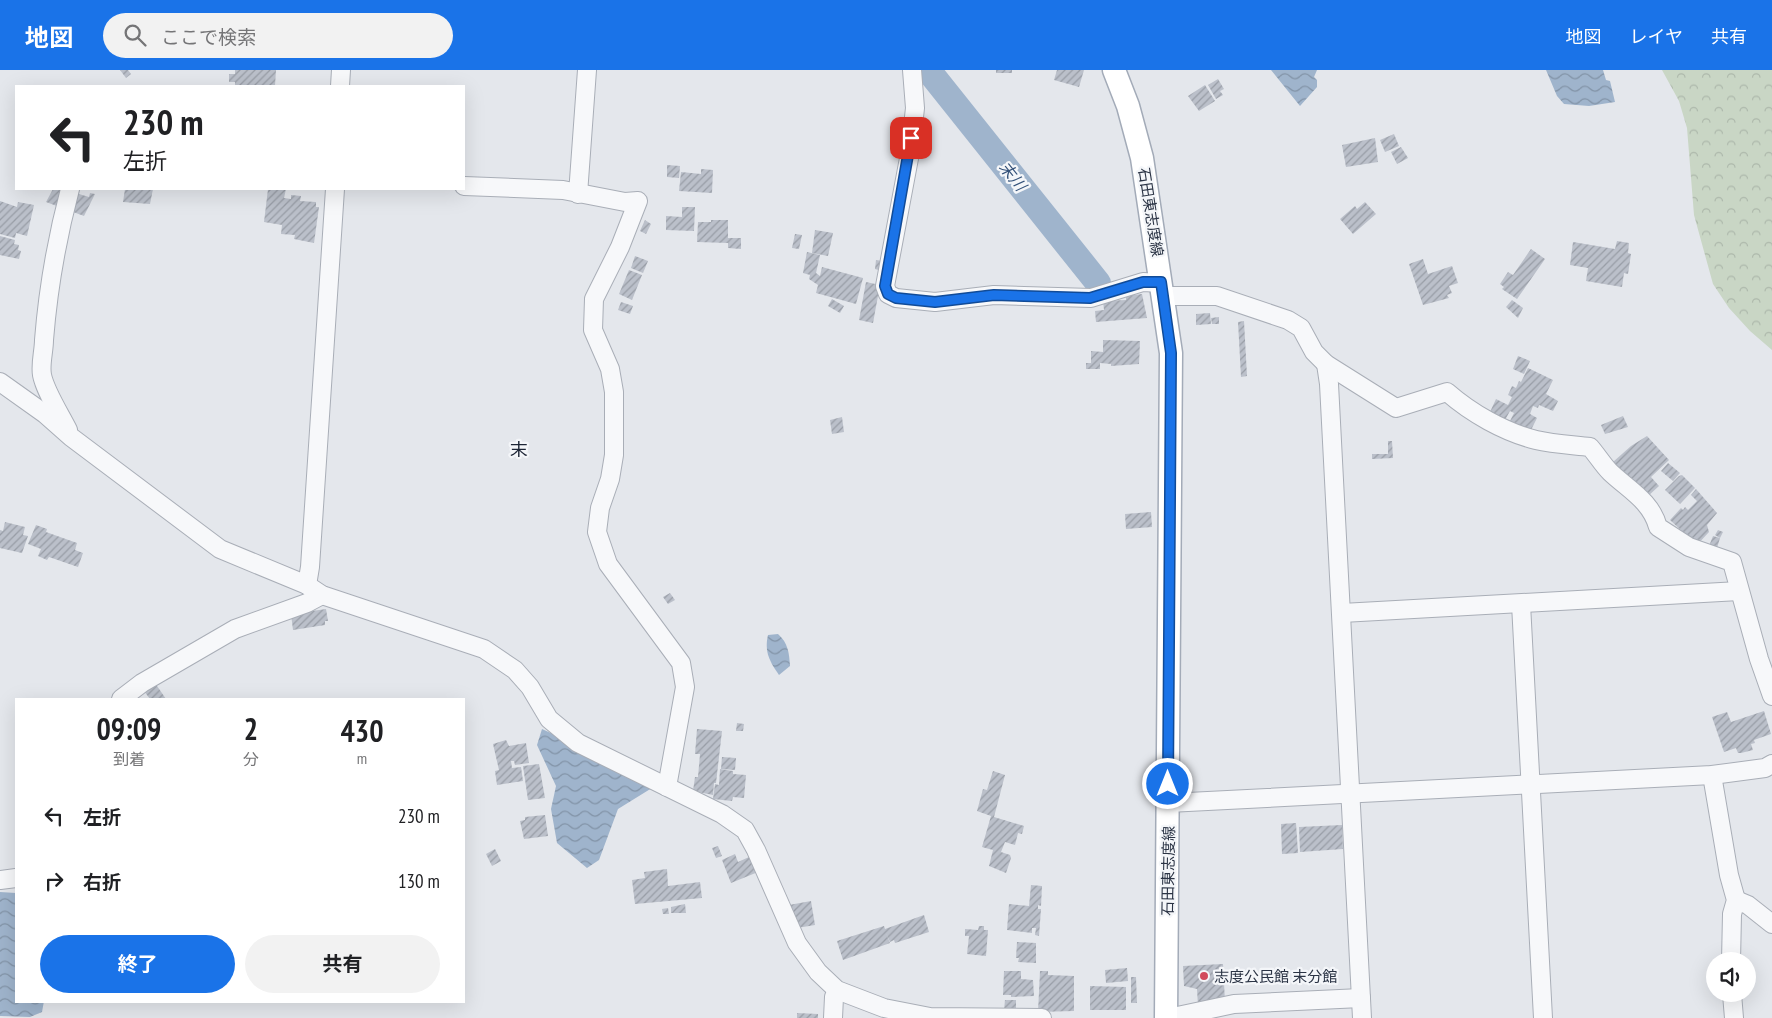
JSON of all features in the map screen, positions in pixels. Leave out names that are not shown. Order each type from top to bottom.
[{"type":"main road","name":"石田東志度線","points":[[1114,70],[1128,106],[1142,158],[1163,289],[1171,353],[1167,1018]]},
{"type":"street","points":[[340,85],[341,70]]},
{"type":"street","points":[[578,194],[587,70]]},
{"type":"street","points":[[912,70],[915,108],[910,152],[885,286],[888,294],[896,298],[935,302],[994,295],[1090,298],[1143,282],[1163,289],[1217,296],[1288,320],[1301,328],[1314,352],[1326,364],[1396,408],[1448,392],[1464,407],[1520,434],[1536,440],[1590,447],[1610,472],[1634,490],[1654,514],[1658,527],[1689,547],[1732,562],[1758,659],[1772,696]]},
{"type":"street","points":[[465,186],[563,190],[625,202],[638,201],[620,247],[594,299],[593,330],[610,369],[614,392],[614,455],[610,479],[600,508],[597,532],[608,564],[681,662],[685,686],[667,787]]},
{"type":"street","points":[[70,190],[62,218],[48,309],[42,374],[49,395],[54,401],[71,437]]},
{"type":"street","points":[[307,585],[310,567],[335,190]]},
{"type":"street","points":[[1326,364],[1329,384],[1342,613],[1362,1018]]},
{"type":"street","points":[[0,382],[45,414],[71,437],[220,549],[307,585],[322,595],[484,649],[515,670],[530,687],[549,718],[567,736],[722,814],[745,830],[756,850],[797,943],[818,972],[837,990],[884,1008],[930,1017],[1042,1018]]},
{"type":"street","points":[[1342,613],[1739,592]]},
{"type":"street","points":[[123,698],[142,683],[235,629],[307,603],[322,595]]},
{"type":"street","points":[[1521,604],[1543,1018]]},
{"type":"street","points":[[1168,803],[1712,775],[1764,768],[1772,764]]},
{"type":"street","points":[[1712,775],[1729,875],[1736,900],[1732,914],[1731,952]]},
{"type":"street","points":[[0,880],[15,878]]},
{"type":"street","points":[[1736,900],[1748,905],[1772,924]]},
{"type":"street","points":[[833,1018],[834,997],[837,990]]},
{"type":"street","points":[[1167,1018],[1234,1004],[1361,998]]},
{"type":"street","points":[[1733,1002],[1734,1018]]},
{"type":"green space","points":[[1662,70],[1772,70],[1772,350],[1750,331],[1729,308],[1713,284],[1694,215],[1687,128],[1679,101]]},
{"type":"water","points":[[1271,70],[1317,70],[1314,77],[1317,80],[1317,87],[1300,106]]},
{"type":"water","points":[[1546,70],[1603,70],[1606,80],[1610,81],[1615,102],[1589,106],[1564,104],[1557,96]]},
{"type":"water","points":[[778,634],[787,648],[790,666],[779,675],[767,652],[768,635]]},
{"type":"water","points":[[542,729],[660,783],[618,809],[599,860],[587,868],[557,843],[551,809],[556,786],[537,745]]},
{"type":"water","points":[[0,892],[15,893],[15,1003],[44,1003],[42,1012],[30,1017],[0,1016]]},
{"type":"building","points":[[120,70],[128,70],[131,74],[126,78]]},
{"type":"building","points":[[235,70],[276,70],[275,85],[235,85],[235,82],[229,82],[229,74],[235,74]]},
{"type":"building","points":[[996,70],[1012,70],[1012,73],[996,73]]},
{"type":"building","points":[[1057,70],[1084,70],[1079,87],[1054,80]]},
{"type":"building","points":[[1218,79],[1224,89],[1220,91],[1223,95],[1216,99],[1208,85]]},
{"type":"building","points":[[1205,85],[1215,101],[1199,111],[1188,96]]},
{"type":"building","points":[[1394,134],[1399,146],[1385,152],[1380,140]]},
{"type":"building","points":[[1375,138],[1378,162],[1346,167],[1342,145]]},
{"type":"building","points":[[1401,147],[1408,158],[1397,164],[1391,152]]},
{"type":"building","points":[[667,165],[680,166],[679,178],[667,177]]},
{"type":"building","points":[[701,169],[713,170],[712,193],[679,191],[681,172],[701,174]]},
{"type":"building","points":[[52,190],[70,190],[89,197],[90,193],[95,194],[84,216],[46,202]]},
{"type":"building","points":[[125,190],[153,190],[150,204],[123,202]]},
{"type":"building","points":[[268,190],[286,190],[284,198],[291,199],[291,195],[301,196],[300,201],[316,202],[316,207],[319,207],[314,243],[294,239],[295,235],[281,234],[282,225],[264,222]]},
{"type":"building","points":[[0,201],[17,207],[18,202],[34,205],[27,236],[16,233],[15,238],[0,234]]},
{"type":"building","points":[[1365,202],[1376,214],[1353,234],[1340,219],[1355,206],[1357,209]]},
{"type":"building","points":[[682,207],[695,207],[694,231],[666,230],[666,216],[682,217]]},
{"type":"building","points":[[645,220],[651,224],[646,234],[640,231]]},
{"type":"building","points":[[711,220],[728,220],[728,238],[741,238],[741,249],[728,248],[728,243],[697,242],[698,222],[711,222]]},
{"type":"building","points":[[815,230],[833,233],[828,256],[812,253]]},
{"type":"building","points":[[795,234],[802,235],[799,249],[792,248]]},
{"type":"building","points":[[0,236],[15,240],[14,244],[19,245],[18,250],[21,251],[19,259],[0,255]]},
{"type":"building","points":[[1617,241],[1629,243],[1628,253],[1631,254],[1628,274],[1624,273],[1622,287],[1586,281],[1588,268],[1570,265],[1573,242],[1615,249]]},
{"type":"building","points":[[1531,249],[1545,259],[1517,299],[1502,289],[1504,287],[1500,284],[1508,272],[1513,275]]},
{"type":"building","points":[[807,252],[820,255],[816,273],[820,276],[822,267],[863,278],[856,304],[816,293],[818,285],[809,279],[810,275],[803,273]]},
{"type":"building","points":[[635,256],[648,261],[643,273],[631,268]]},
{"type":"building","points":[[1423,259],[1428,274],[1452,266],[1458,283],[1449,286],[1452,293],[1447,295],[1449,298],[1423,305],[1409,264]]},
{"type":"building","points":[[876,260],[883,261],[882,271],[875,269]]},
{"type":"building","points":[[629,270],[642,275],[632,300],[619,294]]},
{"type":"building","points":[[866,282],[880,285],[873,323],[859,320]]},
{"type":"building","points":[[1142,294],[1147,318],[1096,322],[1095,311],[1104,310],[1103,301],[1126,300],[1126,296]]},
{"type":"building","points":[[832,299],[844,306],[840,313],[828,306]]},
{"type":"building","points":[[1512,300],[1523,308],[1518,318],[1506,307]]},
{"type":"building","points":[[621,302],[633,306],[630,314],[618,310]]},
{"type":"building","points":[[1210,313],[1211,324],[1196,325],[1196,314]]},
{"type":"building","points":[[1219,317],[1219,324],[1212,324],[1211,318]]},
{"type":"building","points":[[1244,321],[1247,376],[1241,377],[1238,322]]},
{"type":"building","points":[[1103,340],[1140,341],[1139,364],[1111,366],[1111,364],[1100,363],[1100,369],[1086,369],[1086,363],[1091,363],[1091,351],[1103,352]]},
{"type":"building","points":[[1518,356],[1530,361],[1524,374],[1513,369]]},
{"type":"building","points":[[1528,368],[1553,380],[1546,394],[1558,401],[1553,411],[1539,405],[1538,408],[1533,406],[1530,414],[1537,418],[1531,430],[1510,421],[1514,413],[1510,411],[1505,420],[1490,412],[1496,399],[1508,405],[1512,397],[1508,395],[1512,386],[1516,388]]},
{"type":"building","points":[[1623,416],[1628,427],[1605,434],[1601,425]]},
{"type":"building","points":[[842,417],[844,432],[832,434],[830,420]]},
{"type":"building","points":[[1647,436],[1669,460],[1651,477],[1659,486],[1647,497],[1613,462],[1631,446]]},
{"type":"building","points":[[1388,441],[1392,441],[1393,458],[1372,459],[1372,454],[1388,454]]},
{"type":"building","points":[[1668,463],[1680,473],[1673,481],[1661,471]]},
{"type":"building","points":[[1682,475],[1695,488],[1680,504],[1665,490]]},
{"type":"building","points":[[1696,489],[1717,513],[1707,525],[1709,532],[1697,545],[1670,520],[1681,508],[1683,510],[1685,507],[1688,510],[1697,501],[1691,495]]},
{"type":"building","points":[[1151,512],[1152,527],[1126,529],[1125,514]]},
{"type":"building","points":[[5,522],[25,527],[23,535],[28,536],[22,553],[0,548],[0,530],[3,531]]},
{"type":"building","points":[[36,525],[47,529],[46,532],[77,543],[75,550],[83,553],[78,567],[49,557],[47,560],[38,556],[41,549],[28,544]]},
{"type":"building","points":[[1718,530],[1723,532],[1720,538],[1715,535]]},
{"type":"building","points":[[1713,536],[1720,538],[1717,548],[1709,546]]},
{"type":"building","points":[[670,593],[675,600],[668,604],[663,597]]},
{"type":"building","points":[[326,609],[328,621],[325,621],[325,625],[293,630],[291,614]]},
{"type":"building","points":[[155,683],[165,698],[149,698],[144,691]]},
{"type":"building","points":[[1764,711],[1771,734],[1754,740],[1755,743],[1751,744],[1753,750],[1738,753],[1736,748],[1724,752],[1712,717],[1727,712],[1731,722]]},
{"type":"building","points":[[737,723],[744,724],[743,731],[736,731]]},
{"type":"building","points":[[697,729],[722,731],[713,795],[693,791],[695,777],[698,777],[700,754],[695,754]]},
{"type":"building","points":[[506,740],[509,746],[526,743],[529,763],[515,765],[514,761],[511,761],[512,768],[521,767],[523,781],[497,785],[495,771],[499,770],[493,744]]},
{"type":"building","points":[[722,757],[736,758],[735,770],[721,769]]},
{"type":"building","points":[[539,764],[545,798],[528,800],[523,766]]},
{"type":"building","points":[[720,769],[733,771],[733,774],[746,775],[744,798],[733,797],[732,801],[713,799],[715,784],[719,785]]},
{"type":"building","points":[[993,771],[1005,775],[994,817],[1024,826],[1022,834],[1018,833],[1015,845],[1005,842],[1001,852],[1010,855],[1011,858],[1006,873],[989,866],[993,850],[982,847],[991,816],[977,811],[983,789],[987,790]]},
{"type":"building","points":[[545,815],[548,836],[524,839],[520,821],[525,820],[525,817]]},
{"type":"building","points":[[1296,823],[1298,853],[1282,854],[1281,824]]},
{"type":"building","points":[[1342,825],[1343,849],[1300,852],[1299,827]]},
{"type":"building","points":[[718,846],[722,856],[716,858],[712,848]]},
{"type":"building","points":[[495,849],[501,861],[492,866],[486,854]]},
{"type":"building","points":[[735,854],[738,862],[749,857],[758,872],[731,883],[722,860]]},
{"type":"building","points":[[667,869],[668,886],[700,882],[702,898],[635,904],[632,880],[645,878],[644,872]]},
{"type":"building","points":[[1031,885],[1042,886],[1041,906],[1038,905],[1038,909],[1041,909],[1039,936],[1035,935],[1036,928],[1032,928],[1032,933],[1007,930],[1009,904],[1029,906]]},
{"type":"building","points":[[811,901],[815,925],[797,928],[795,917],[791,917],[789,905]]},
{"type":"building","points":[[685,904],[686,913],[671,913],[671,907]]},
{"type":"building","points":[[668,908],[669,914],[663,914],[662,909]]},
{"type":"building","points":[[924,915],[929,932],[895,943],[894,940],[890,942],[886,933],[890,943],[843,960],[837,941],[884,926],[885,929]]},
{"type":"building","points":[[979,926],[984,926],[984,930],[988,930],[986,956],[967,954],[969,936],[965,936],[965,929],[978,930]]},
{"type":"building","points":[[1017,942],[1036,943],[1036,963],[1018,962],[1019,958],[1016,958]]},
{"type":"building","name":"志度公民館 末分館","points":[[1223,964],[1225,1002],[1198,1006],[1197,989],[1184,986],[1183,966]]},
{"type":"building","points":[[1127,968],[1128,981],[1106,983],[1105,970]]},
{"type":"building","points":[[1004,971],[1021,971],[1021,979],[1033,980],[1034,996],[1011,997],[1011,995],[1003,995]]},
{"type":"building","points":[[1040,971],[1048,971],[1048,975],[1074,976],[1074,1011],[1038,1012]]},
{"type":"building","points":[[1131,977],[1136,977],[1137,1003],[1131,1003]]},
{"type":"building","points":[[1090,986],[1126,987],[1126,1010],[1090,1010]]},
{"type":"building","points":[[1005,1000],[1016,1000],[1016,1011],[1004,1010]]},
{"type":"building","points":[[797,1013],[818,1014],[818,1018],[797,1018]]},
{"type":"waterway","name":"末川","points":[[928,70],[1098,283]]},
{"type":"place","name":"志度公民館 末分館","points":[[1204,976]]},
{"type":"district","name":"末","points":[[519,449]]},
{"type":"route","points":[[911,138],[885,286],[888,294],[896,298],[935,302],[994,295],[1090,298],[1103,296],[1143,282],[1161,282],[1171,353],[1168,784]]}]
